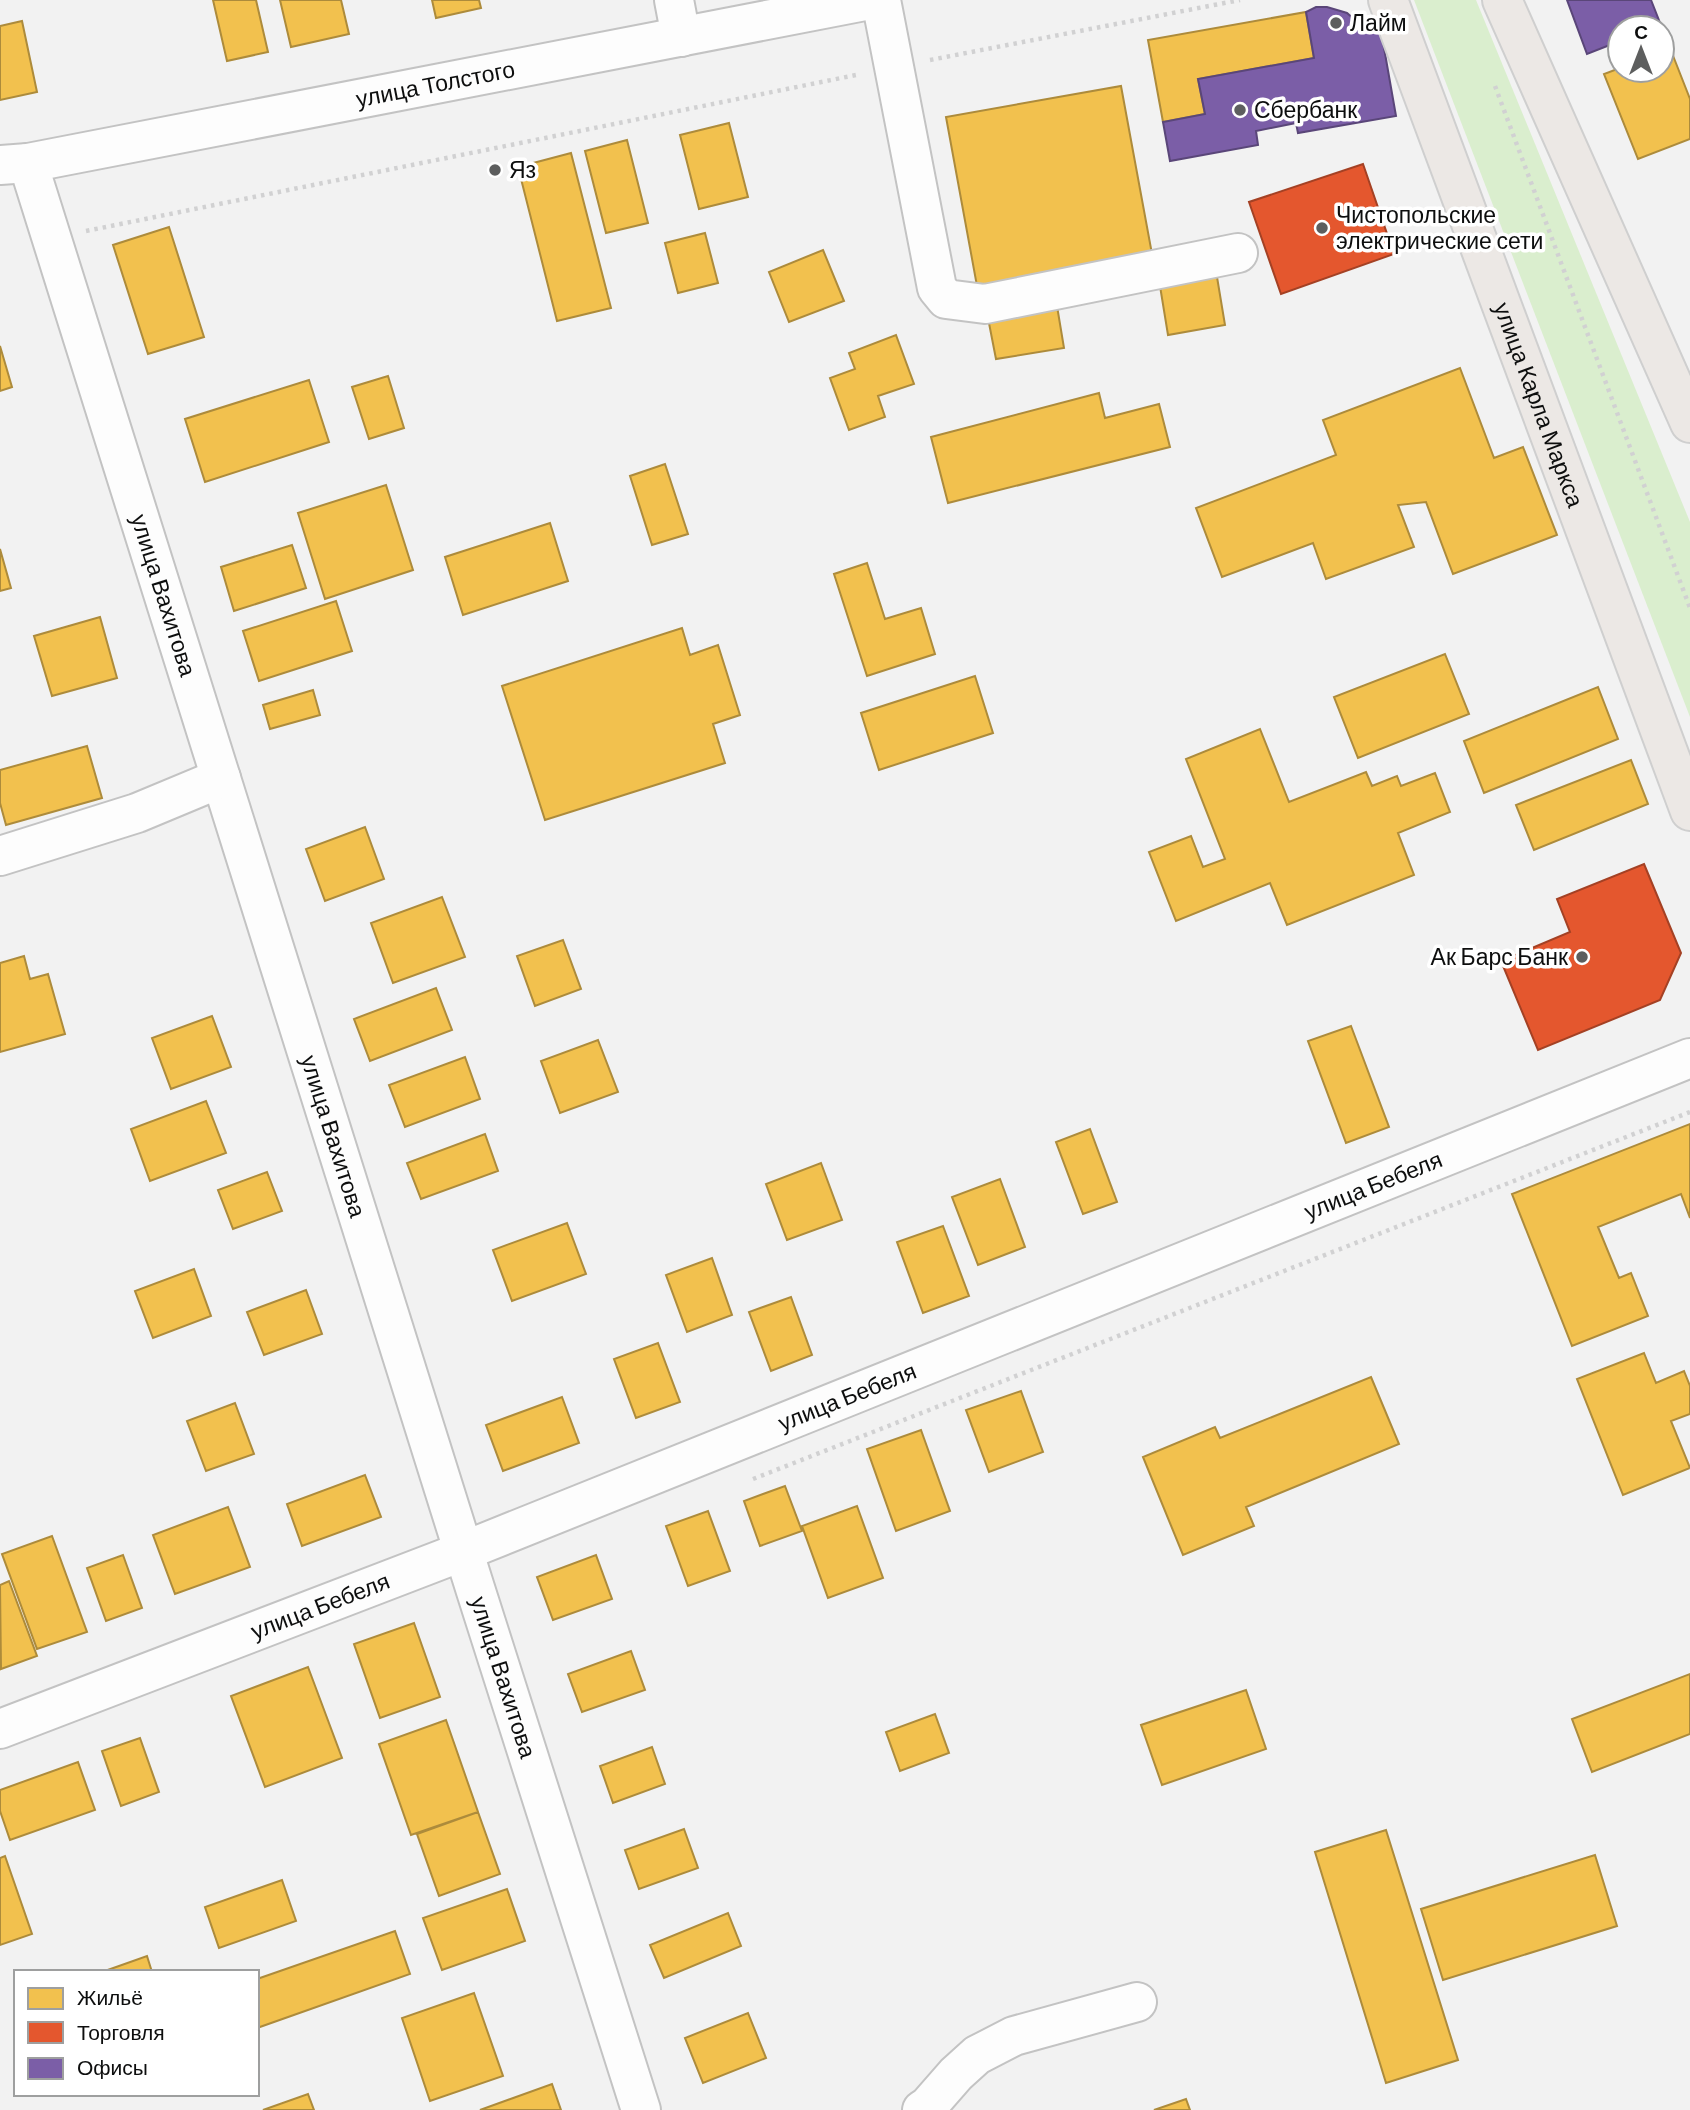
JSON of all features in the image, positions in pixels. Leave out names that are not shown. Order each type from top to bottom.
[{"type":"main road","name":"улица Карла Маркса","points":[[1388,0],[1690,811]]},
{"type":"main road","points":[[1502,0],[1690,423]]},
{"type":"street","points":[[674,0],[681,37]]},
{"type":"street","name":"улица Толстого","points":[[14,164],[870,0]]},
{"type":"street","points":[[880,0],[937,288],[946,299],[985,304],[1238,253]]},
{"type":"street","name":"улица Вахитова","points":[[14,164],[51,238],[641,2110]]},
{"type":"street","points":[[0,856],[137,813],[221,778]]},
{"type":"street","name":"улица Бебеля","points":[[0,1729],[464,1551],[1690,1058]]},
{"type":"street","points":[[922,2110],[976,2055],[1014,2036],[1137,2002]]},
{"type":"path","points":[[51,238],[894,67],[1240,0]]},
{"type":"path","points":[[1492,78],[1690,608]]},
{"type":"path","points":[[747,1482],[1690,1112]]},
{"type":"green space","points":[[1414,0],[1476,0],[1690,522],[1690,717]]},
{"type":"building: Жильё","points":[[213,0],[256,0],[268,52],[227,61]]},
{"type":"building: Жильё","points":[[280,0],[341,0],[349,34],[291,47]]},
{"type":"building: Жильё","points":[[432,0],[479,0],[481,8],[436,18]]},
{"type":"building: Жильё","points":[[1306,12],[1314,58],[1198,79],[1205,114],[1163,122],[1148,40]]},
{"type":"building: Жильё","points":[[22,21],[37,92],[0,100],[0,26]]},
{"type":"building: Жильё","points":[[1676,63],[1690,99],[1690,139],[1638,159],[1608,84],[1676,84]]},
{"type":"building: Жильё","points":[[1121,86],[1152,254],[977,286],[946,117]]},
{"type":"building: Жильё","points":[[729,123],[748,197],[699,209],[680,135]]},
{"type":"building: Жильё","points":[[627,140],[648,223],[606,233],[585,151]]},
{"type":"building: Жильё","points":[[571,153],[611,308],[557,321],[518,167]]},
{"type":"building: Жильё","points":[[169,227],[204,337],[148,354],[113,245]]},
{"type":"building: Жильё","points":[[705,233],[718,283],[678,293],[665,243]]},
{"type":"building: Жильё","points":[[823,250],[844,301],[789,322],[769,272]]},
{"type":"building: Жильё","points":[[1217,277],[1225,325],[1168,335],[1160,286]]},
{"type":"building: Жильё","points":[[1057,306],[1064,348],[996,359],[988,318]]},
{"type":"building: Жильё","points":[[896,335],[914,384],[878,396],[885,417],[849,430],[830,378],[855,369],[849,353]]},
{"type":"building: Жильё","points":[[0,346],[12,387],[0,391]]},
{"type":"building: Жильё","points":[[1460,368],[1494,458],[1523,447],[1557,535],[1453,574],[1426,502],[1398,505],[1414,547],[1326,579],[1313,543],[1222,577],[1196,508],[1336,455],[1323,420]]},
{"type":"building: Жильё","points":[[388,376],[404,428],[369,439],[352,387]]},
{"type":"building: Жильё","points":[[309,380],[329,442],[205,482],[185,419]]},
{"type":"building: Жильё","points":[[1099,393],[1105,418],[1159,404],[1170,447],[948,503],[931,437]]},
{"type":"building: Жильё","points":[[665,464],[688,534],[652,545],[630,476]]},
{"type":"building: Жильё","points":[[386,485],[413,570],[325,599],[298,513]]},
{"type":"building: Жильё","points":[[550,523],[568,581],[463,615],[445,557]]},
{"type":"building: Жильё","points":[[292,545],[306,588],[234,611],[221,567]]},
{"type":"building: Жильё","points":[[0,549],[11,588],[0,591]]},
{"type":"building: Жильё","points":[[867,563],[885,619],[921,608],[935,654],[867,676],[834,574]]},
{"type":"building: Жильё","points":[[336,601],[352,651],[259,681],[243,631]]},
{"type":"building: Жильё","points":[[100,617],[117,678],[52,696],[34,636]]},
{"type":"building: Жильё","points":[[682,628],[690,655],[718,645],[740,715],[713,724],[725,763],[545,820],[502,686]]},
{"type":"building: Жильё","points":[[1445,654],[1469,714],[1358,758],[1334,697]]},
{"type":"building: Жильё","points":[[975,676],[993,733],[879,770],[861,713]]},
{"type":"building: Жильё","points":[[1598,687],[1618,739],[1484,793],[1464,741]]},
{"type":"building: Жильё","points":[[313,690],[320,715],[270,729],[263,705]]},
{"type":"building: Жильё","points":[[1260,729],[1289,802],[1366,772],[1372,786],[1397,776],[1401,786],[1435,773],[1450,812],[1398,833],[1414,875],[1287,925],[1270,883],[1176,921],[1149,852],[1191,836],[1203,867],[1225,859],[1186,759]]},
{"type":"building: Жильё","points":[[87,746],[102,798],[6,825],[0,803],[0,770]]},
{"type":"building: Жильё","points":[[1631,760],[1648,804],[1534,850],[1516,805]]},
{"type":"building: Жильё","points":[[365,827],[384,879],[325,901],[306,849]]},
{"type":"building: Жильё","points":[[442,897],[465,957],[393,983],[371,923]]},
{"type":"building: Жильё","points":[[563,940],[581,989],[535,1006],[517,956]]},
{"type":"building: Жильё","points":[[24,956],[30,979],[48,974],[65,1034],[0,1052],[0,963]]},
{"type":"building: Жильё","points":[[436,988],[452,1030],[370,1061],[354,1019]]},
{"type":"building: Жильё","points":[[212,1016],[231,1067],[171,1089],[152,1038]]},
{"type":"building: Жильё","points":[[1351,1026],[1389,1127],[1346,1143],[1308,1041]]},
{"type":"building: Жильё","points":[[598,1040],[618,1092],[560,1113],[541,1061]]},
{"type":"building: Жильё","points":[[465,1057],[480,1099],[405,1127],[389,1085]]},
{"type":"building: Жильё","points":[[206,1101],[226,1153],[150,1181],[131,1129]]},
{"type":"building: Жильё","points":[[1690,1124],[1690,1218],[1681,1194],[1598,1227],[1619,1278],[1631,1273],[1648,1316],[1572,1346],[1512,1194]]},
{"type":"building: Жильё","points":[[1090,1129],[1117,1202],[1083,1214],[1056,1142]]},
{"type":"building: Жильё","points":[[485,1134],[498,1171],[421,1199],[407,1163]]},
{"type":"building: Жильё","points":[[821,1163],[842,1220],[787,1240],[766,1184]]},
{"type":"building: Жильё","points":[[267,1172],[282,1211],[233,1229],[218,1190]]},
{"type":"building: Жильё","points":[[1000,1179],[1025,1247],[978,1265],[952,1197]]},
{"type":"building: Жильё","points":[[567,1223],[586,1274],[512,1301],[493,1250]]},
{"type":"building: Жильё","points":[[943,1226],[969,1296],[923,1313],[897,1242]]},
{"type":"building: Жильё","points":[[712,1258],[732,1315],[687,1332],[666,1275]]},
{"type":"building: Жильё","points":[[194,1269],[211,1316],[153,1338],[135,1291]]},
{"type":"building: Жильё","points":[[306,1290],[322,1334],[264,1355],[247,1312]]},
{"type":"building: Жильё","points":[[791,1297],[812,1355],[771,1371],[749,1312]]},
{"type":"building: Жильё","points":[[658,1343],[680,1402],[636,1418],[614,1359]]},
{"type":"building: Жильё","points":[[1644,1353],[1656,1383],[1684,1371],[1690,1386],[1690,1414],[1671,1421],[1690,1468],[1623,1495],[1577,1379]]},
{"type":"building: Жильё","points":[[1371,1377],[1399,1444],[1246,1507],[1254,1526],[1183,1555],[1143,1457],[1215,1427],[1220,1438]]},
{"type":"building: Жильё","points":[[1021,1391],[1043,1452],[989,1472],[966,1410]]},
{"type":"building: Жильё","points":[[562,1397],[579,1443],[503,1471],[486,1425]]},
{"type":"building: Жильё","points":[[235,1403],[254,1454],[206,1471],[187,1421]]},
{"type":"building: Жильё","points":[[921,1430],[950,1511],[896,1531],[867,1449]]},
{"type":"building: Жильё","points":[[365,1475],[381,1517],[302,1546],[287,1504]]},
{"type":"building: Жильё","points":[[785,1486],[802,1531],[760,1546],[744,1501]]},
{"type":"building: Жильё","points":[[857,1506],[883,1578],[828,1598],[802,1526]]},
{"type":"building: Жильё","points":[[228,1507],[250,1567],[175,1594],[153,1535]]},
{"type":"building: Жильё","points":[[708,1511],[730,1571],[688,1586],[666,1526]]},
{"type":"building: Жильё","points":[[52,1536],[87,1632],[37,1649],[2,1554]]},
{"type":"building: Жильё","points":[[123,1555],[142,1608],[106,1621],[87,1568]]},
{"type":"building: Жильё","points":[[596,1555],[612,1599],[553,1620],[537,1577]]},
{"type":"building: Жильё","points":[[9,1581],[37,1656],[1,1669],[0,1585]]},
{"type":"building: Жильё","points":[[414,1623],[440,1697],[380,1718],[354,1644]]},
{"type":"building: Жильё","points":[[631,1651],[645,1690],[582,1712],[568,1674]]},
{"type":"building: Жильё","points":[[308,1667],[342,1758],[265,1787],[231,1696]]},
{"type":"building: Жильё","points":[[1690,1674],[1690,1734],[1592,1772],[1572,1719]]},
{"type":"building: Жильё","points":[[1246,1690],[1266,1749],[1162,1785],[1141,1725]]},
{"type":"building: Жильё","points":[[935,1714],[949,1753],[900,1771],[886,1732]]},
{"type":"building: Жильё","points":[[446,1720],[478,1812],[411,1835],[379,1744]]},
{"type":"building: Жильё","points":[[140,1738],[159,1792],[121,1806],[102,1751]]},
{"type":"building: Жильё","points":[[652,1747],[665,1784],[613,1803],[600,1766]]},
{"type":"building: Жильё","points":[[78,1762],[95,1810],[10,1840],[0,1811],[0,1790]]},
{"type":"building: Жильё","points":[[478,1812],[500,1874],[439,1896],[417,1834]]},
{"type":"building: Жильё","points":[[684,1829],[698,1868],[639,1889],[625,1850]]},
{"type":"building: Жильё","points":[[1386,1830],[1458,2060],[1386,2083],[1315,1852]]},
{"type":"building: Жильё","points":[[1595,1855],[1617,1926],[1443,1980],[1421,1909]]},
{"type":"building: Жильё","points":[[5,1856],[32,1934],[0,1945],[0,1858]]},
{"type":"building: Жильё","points":[[282,1880],[296,1921],[219,1948],[205,1907]]},
{"type":"building: Жильё","points":[[507,1889],[525,1941],[442,1970],[423,1918]]},
{"type":"building: Жильё","points":[[728,1913],[741,1946],[664,1978],[650,1945]]},
{"type":"building: Жильё","points":[[395,1931],[410,1974],[259,2027],[259,1978]]},
{"type":"building: Жильё","points":[[147,1956],[151,1970],[108,1970]]},
{"type":"building: Жильё","points":[[474,1993],[503,2076],[430,2101],[402,2018]]},
{"type":"building: Жильё","points":[[748,2013],[766,2058],[703,2083],[685,2038]]},
{"type":"building: Жильё","points":[[552,2084],[561,2110],[480,2110]]},
{"type":"building: Жильё","points":[[308,2094],[314,2110],[263,2110]]},
{"type":"building: Жильё","points":[[1186,2099],[1190,2110],[1154,2110]]},
{"type":"building: Торговля","name":"Чистопольские электрические сети","points":[[1363,164],[1394,254],[1281,294],[1249,202]]},
{"type":"building: Торговля","points":[[1644,864],[1681,953],[1660,1000],[1538,1050],[1501,961],[1570,932],[1557,899]]},
{"type":"building: Офисы","points":[[1567,0],[1651,0],[1656,14],[1606,14],[1606,47],[1587,54]]},
{"type":"building: Офисы","points":[[1316,7],[1347,13],[1364,28],[1380,25],[1396,116],[1298,133],[1296,123],[1256,131],[1258,145],[1170,161],[1163,122],[1205,114],[1198,79],[1314,58],[1306,12]]},
{"type":"place","name":"Лайм","points":[[1336,23]]},
{"type":"place","name":"Сбербанк","points":[[1240,110]]},
{"type":"place","name":"Яз","points":[[495,170]]},
{"type":"place","name":"Чистопольские электрические сети","points":[[1322,228]]},
{"type":"place","name":"Ак Барс Банк","points":[[1582,957]]}]
